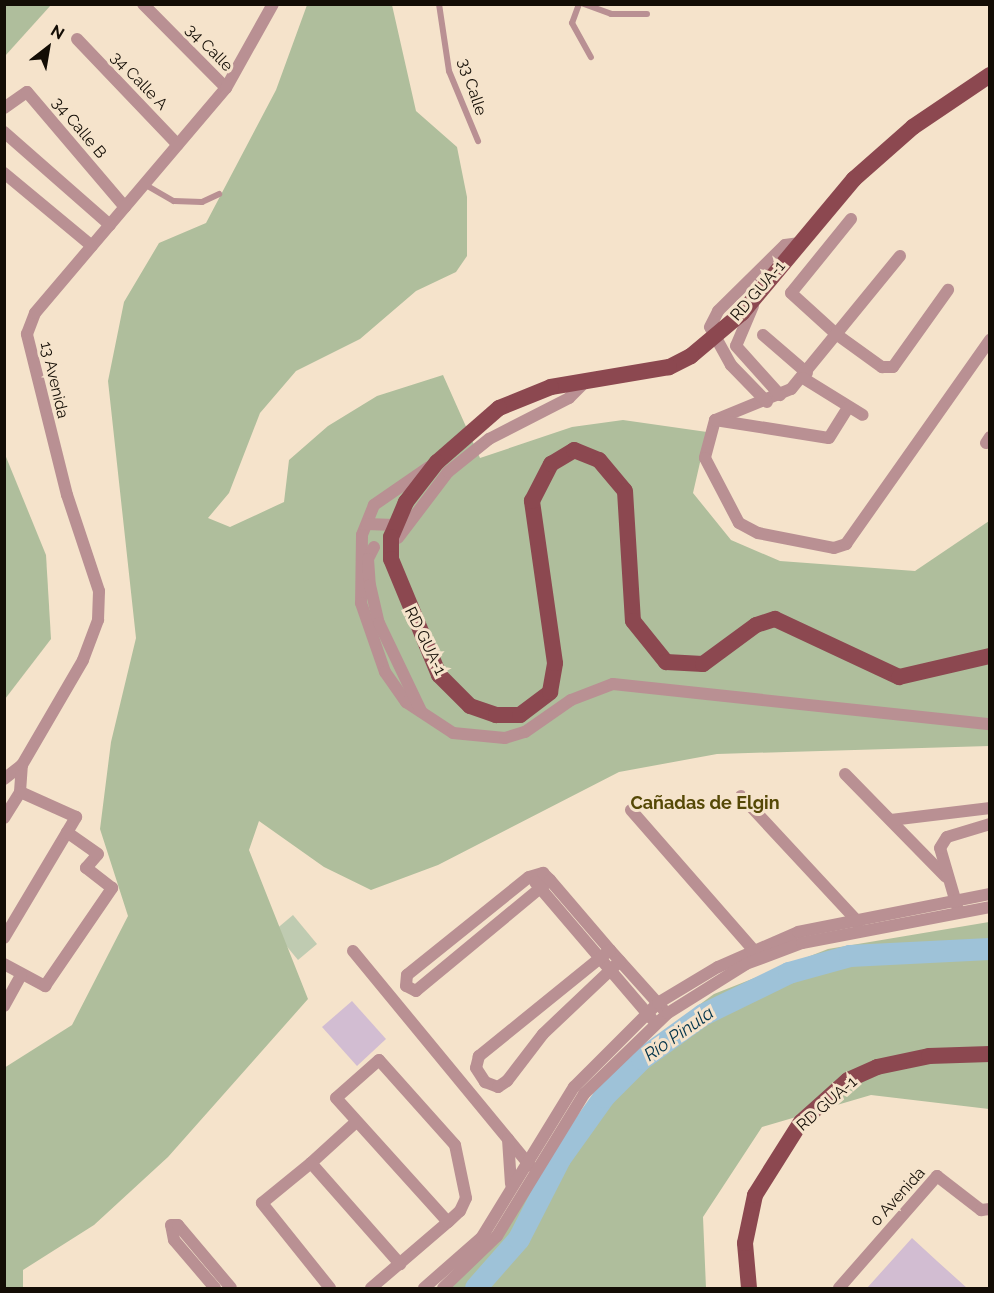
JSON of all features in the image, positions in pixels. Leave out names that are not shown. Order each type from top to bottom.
[{"type":"main road","name":"RD GUA-1","points":[[990,75],[913,127],[863,172],[762,289],[691,356],[669,367],[586,381],[520,396],[475,426],[437,462],[396,532],[392,559],[439,675],[470,706],[496,715],[520,716],[550,692],[555,663],[532,501],[551,464],[574,450],[599,460],[625,491],[633,621],[666,662],[703,664],[756,625],[775,619],[899,677],[990,656]]},
{"type":"main road","name":"RD GUA-1","points":[[748,1288],[747,1219],[765,1173],[801,1122],[848,1080],[877,1067],[928,1056],[990,1054]]},
{"type":"street","name":"34 Calle","points":[[143,4],[226,88]]},
{"type":"street","name":"13 Avenida","points":[[4,818],[20,792],[22,765],[83,660],[98,620],[99,591],[67,495],[27,334],[35,313],[226,88],[273,4]]},
{"type":"street","name":"34 Calle A","points":[[77,39],[178,145]]},
{"type":"street","name":"34 Calle B","points":[[4,108],[27,92],[125,207]]},
{"type":"street","points":[[4,132],[110,225]]},
{"type":"street","points":[[4,173],[92,246]]},
{"type":"street","points":[[851,219],[791,294],[836,334],[882,367],[893,367],[948,290]]},
{"type":"street","points":[[768,402],[731,365],[711,331],[718,311],[785,245],[800,243]]},
{"type":"street","points":[[900,256],[805,376],[768,402],[735,409],[715,420],[705,458],[739,523],[758,533],[841,547],[854,536],[937,407],[990,340]]},
{"type":"street","points":[[762,289],[736,346],[780,395]]},
{"type":"street","points":[[763,335],[805,376],[863,415]]},
{"type":"street","points":[[366,524],[396,532],[448,472],[489,439],[569,398],[586,381]]},
{"type":"street","points":[[715,420],[829,438],[848,407]]},
{"type":"street","points":[[437,462],[374,505],[366,524],[361,603],[385,672],[421,712],[453,733],[505,738],[525,732],[581,695],[613,684],[990,724]]},
{"type":"street","points":[[374,547],[368,559],[370,585],[379,623],[421,712]]},
{"type":"street","points":[[4,779],[22,765]]},
{"type":"street","points":[[845,774],[946,877]]},
{"type":"street","points":[[4,938],[76,817],[20,792]]},
{"type":"street","points":[[741,796],[856,918],[863,929]]},
{"type":"street","points":[[891,820],[990,808]]},
{"type":"street","points":[[632,810],[757,954]]},
{"type":"street","points":[[957,907],[946,877],[940,848],[947,837],[990,824]]},
{"type":"street","points":[[4,964],[39,986],[49,983],[112,888],[86,868],[98,854],[67,832]]},
{"type":"street","points":[[545,884],[416,991],[405,986],[408,975],[530,877],[543,873],[545,884],[605,954],[610,970],[651,1018]]},
{"type":"street","points":[[424,1288],[478,1242],[526,1160],[574,1087],[651,1018],[668,1013],[757,954],[957,907],[990,894]]},
{"type":"street","points":[[443,1288],[492,1243],[584,1094],[651,1018],[658,1004],[757,954],[856,918],[957,907],[990,907]]},
{"type":"street","points":[[353,951],[508,1135],[534,1172]]},
{"type":"street","points":[[605,954],[620,961],[668,1013]]},
{"type":"street","points":[[605,954],[479,1056],[476,1068],[485,1082],[498,1087],[507,1082],[543,1034],[620,961]]},
{"type":"street","points":[[4,1006],[21,975]]},
{"type":"street","points":[[371,1288],[448,1222],[466,1198],[458,1151],[381,1061],[336,1096],[356,1123],[448,1222]]},
{"type":"street","points":[[330,1288],[262,1203],[356,1123]]},
{"type":"street","points":[[508,1135],[512,1186]]},
{"type":"street","points":[[311,1163],[400,1264]]},
{"type":"street","name":"0 Avenida","points":[[839,1288],[937,1176],[981,1210],[990,1209]]},
{"type":"street","points":[[214,1288],[174,1240],[171,1225],[178,1225],[231,1288]]},
{"type":"lane","name":"33 Calle","points":[[439,4],[449,70],[478,141]]},
{"type":"lane","points":[[579,4],[572,23],[591,57]]},
{"type":"lane","points":[[584,4],[611,14],[647,14]]},
{"type":"lane","points":[[144,184],[174,201],[202,202],[219,194]]},
{"type":"green space","points":[[4,5],[51,5],[5,56]]},
{"type":"green space","points":[[307,5],[392,5],[416,111],[457,147],[467,197],[467,256],[456,272],[416,291],[360,339],[296,371],[260,413],[229,493],[208,518],[230,527],[284,502],[289,460],[328,426],[377,396],[443,375],[480,458],[572,427],[623,420],[707,432],[693,493],[731,540],[780,561],[915,571],[989,521],[989,746],[717,754],[619,772],[438,865],[371,890],[324,867],[259,821],[249,850],[308,999],[168,1157],[94,1225],[23,1270],[23,1288],[5,1288],[4,1068],[72,1025],[128,916],[100,829],[111,742],[136,638],[108,381],[124,302],[159,243],[206,223],[276,90]]},
{"type":"green space","points":[[4,452],[46,555],[51,639],[5,699]]},
{"type":"green space","points":[[293,915],[317,944],[298,960],[274,931]]},
{"type":"green space","points":[[989,922],[989,1109],[871,1095],[762,1127],[703,1217],[706,1288],[450,1288],[512,1218],[555,1148],[624,1060],[714,994],[828,949]]},
{"type":"building","points":[[352,1001],[386,1039],[357,1066],[322,1027]]},
{"type":"building","points":[[912,1238],[937,1261],[967,1288],[867,1288]]},
{"type":"waterway","name":"Río Pinula","points":[[476,1288],[519,1239],[560,1159],[604,1097],[642,1059],[703,1015],[789,973],[850,956],[990,949]]},
{"type":"district","name":"Cañadas de Elgin","points":[[705,803]]}]
